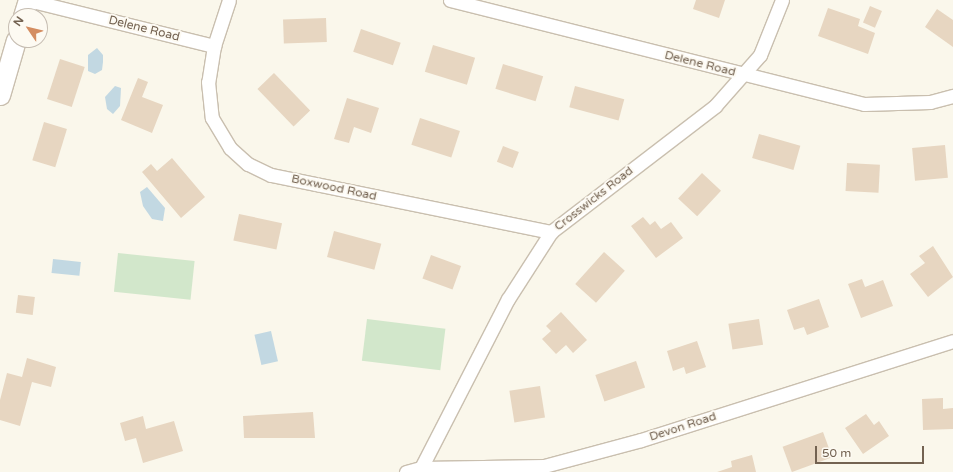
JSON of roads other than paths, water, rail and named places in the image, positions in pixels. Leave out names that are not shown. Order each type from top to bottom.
[{"type":"street","name":"Delene Road","points":[[28,0],[214,46]]},
{"type":"street","points":[[214,46],[230,0]]},
{"type":"street","name":"Delene Road","points":[[450,0],[743,75],[864,104],[930,102],[953,96]]},
{"type":"street","name":"Crosswicks Road","points":[[422,470],[508,299],[551,232],[715,106],[760,55],[782,0]]},
{"type":"street","name":"Boxwood Road","points":[[214,46],[208,82],[212,118],[230,148],[248,164],[271,175],[551,232]]},
{"type":"street","points":[[0,95],[14,48]]},
{"type":"street","name":"Devon Road","points":[[406,472],[422,470],[544,466],[641,440],[953,341]]},
{"type":"water","points":[[97,48],[103,55],[103,62],[102,70],[95,74],[88,71],[88,55]]},
{"type":"water","points":[[115,86],[121,88],[120,106],[113,114],[107,109],[105,97]]},
{"type":"water","points":[[147,187],[165,208],[163,221],[152,219],[143,206],[140,192]]},
{"type":"water","points":[[53,259],[81,262],[79,276],[52,273]]},
{"type":"water","points":[[271,331],[278,361],[261,365],[254,335]]}]
